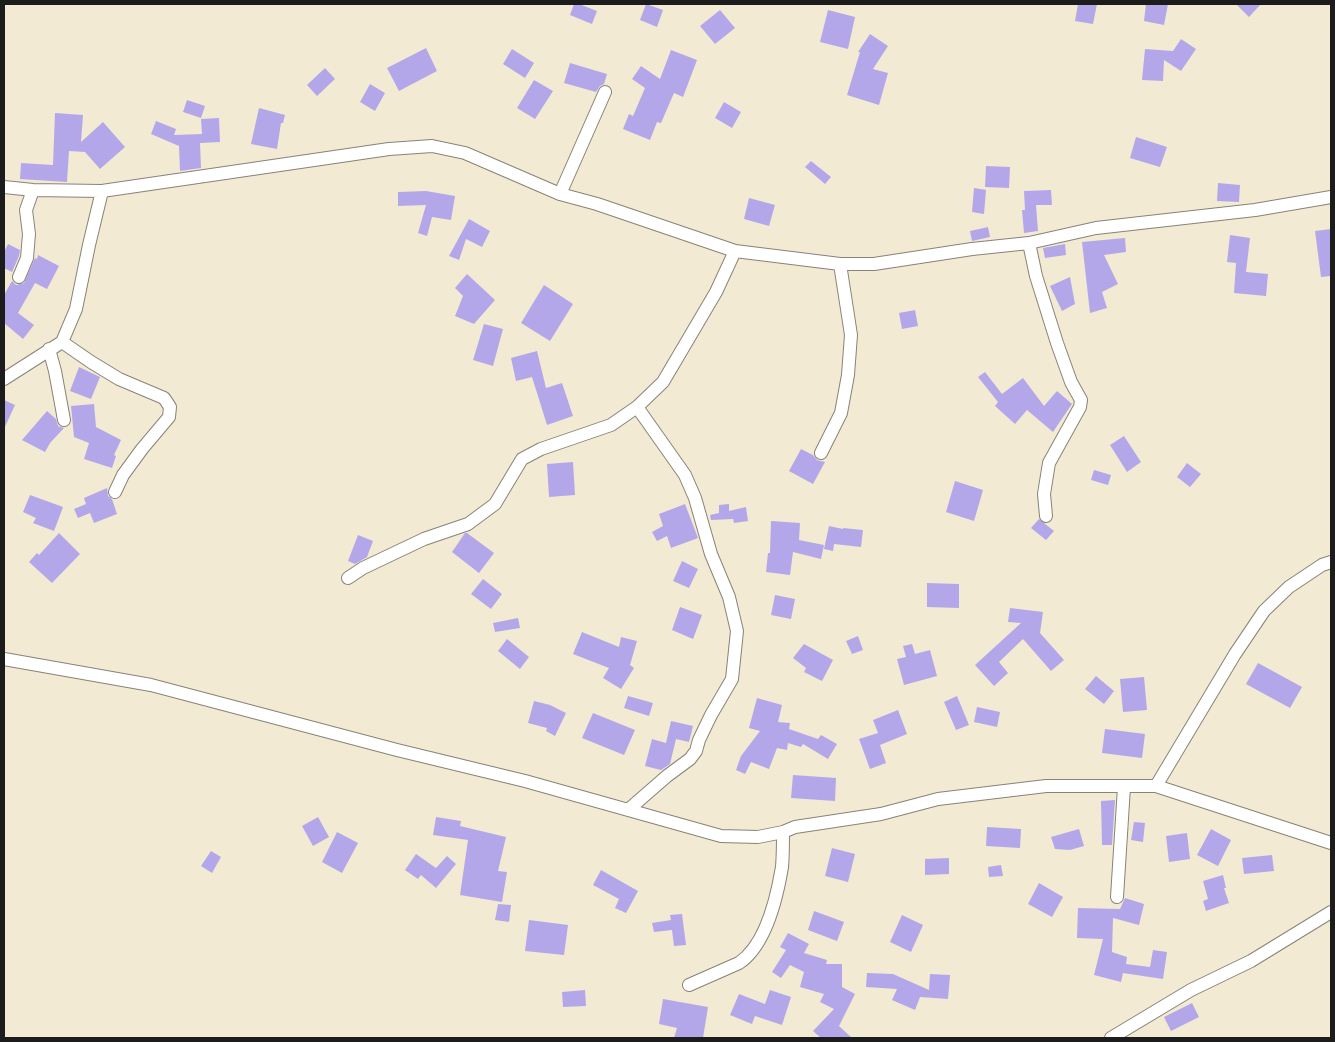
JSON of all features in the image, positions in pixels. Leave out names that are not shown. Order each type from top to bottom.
[{"type":"street","points":[[560,194],[605,92]]},
{"type":"street","points":[[4,187],[33,190],[102,191],[389,149],[432,146],[465,153],[560,194],[597,204],[735,251],[840,264],[874,264],[972,248],[1029,243],[1096,228],[1255,210],[1331,197]]},
{"type":"street","points":[[19,277],[27,258],[29,234],[26,210],[33,190]]},
{"type":"street","points":[[4,379],[62,342],[76,309],[102,191]]},
{"type":"street","points":[[1029,243],[1036,276],[1057,343],[1071,382],[1081,400],[1080,407],[1049,463],[1044,494],[1046,516]]},
{"type":"street","points":[[348,578],[363,568],[424,539],[468,524],[495,504],[522,459],[541,449],[611,424],[637,407],[663,382],[716,292],[735,251]]},
{"type":"street","points":[[820,453],[841,413],[848,375],[851,335],[840,264]]},
{"type":"street","points":[[62,342],[119,379],[164,398],[170,407],[168,417],[142,448],[123,475],[115,492]]},
{"type":"street","points":[[49,349],[64,420]]},
{"type":"street","points":[[628,810],[690,759],[696,751],[710,715],[732,679],[737,631],[729,597],[711,554],[694,498],[685,476],[637,407]]},
{"type":"street","points":[[1156,786],[1235,654],[1264,611],[1289,587],[1322,565],[1331,562]]},
{"type":"street","points":[[4,658],[151,685],[397,750],[525,781],[721,836],[758,838],[795,827],[881,814],[938,799],[1046,786],[1156,786],[1331,843]]},
{"type":"street","points":[[1117,897],[1124,787]]},
{"type":"street","points":[[689,985],[739,963],[745,959],[757,944],[771,912],[782,866],[783,832]]},
{"type":"street","points":[[1111,1038],[1190,990],[1251,961],[1331,912]]},
{"type":"building","points":[[574,4],[597,11],[592,24],[570,15]]},
{"type":"building","points":[[646,4],[663,10],[657,27],[640,20]]},
{"type":"building","points":[[1078,4],[1097,4],[1093,24],[1075,21]]},
{"type":"building","points":[[1146,4],[1168,4],[1164,25],[1144,21]]},
{"type":"building","points":[[1236,4],[1261,4],[1249,17]]},
{"type":"building","points":[[720,10],[735,28],[715,44],[700,26]]},
{"type":"building","points":[[828,10],[855,17],[848,49],[820,42]]},
{"type":"building","points":[[870,34],[888,46],[873,69],[888,73],[879,105],[847,95],[860,52],[858,52]]},
{"type":"building","points":[[1181,39],[1196,49],[1181,71],[1164,60],[1163,81],[1142,80],[1145,49],[1173,51]]},
{"type":"building","points":[[426,48],[437,71],[399,91],[387,68]]},
{"type":"building","points":[[512,49],[534,63],[525,78],[503,64]]},
{"type":"building","points":[[671,50],[697,60],[683,97],[674,93],[661,123],[657,122],[650,140],[623,129],[629,114],[633,116],[645,88],[632,79],[641,66],[660,79]]},
{"type":"building","points":[[570,63],[607,74],[604,84],[596,92],[564,83]]},
{"type":"building","points":[[325,68],[335,79],[317,96],[307,85]]},
{"type":"building","points":[[534,80],[553,91],[535,119],[517,108]]},
{"type":"building","points":[[370,84],[385,93],[375,111],[360,102]]},
{"type":"building","points":[[187,100],[205,106],[201,118],[183,112]]},
{"type":"building","points":[[724,102],[741,112],[732,128],[715,118]]},
{"type":"building","points":[[259,108],[285,115],[283,123],[281,123],[277,149],[251,144]]},
{"type":"building","points":[[55,113],[83,115],[81,142],[103,122],[125,147],[100,169],[85,152],[69,151],[67,182],[20,179],[21,163],[53,165]]},
{"type":"building","points":[[219,118],[220,142],[200,143],[201,168],[180,171],[179,146],[151,134],[156,121],[176,129],[174,135],[202,134],[201,119]]},
{"type":"building","points":[[1136,137],[1167,147],[1160,167],[1130,158]]},
{"type":"building","points":[[811,161],[831,177],[825,184],[805,167]]},
{"type":"building","points":[[986,166],[1010,167],[1009,188],[985,187]]},
{"type":"building","points":[[1218,183],[1240,185],[1239,202],[1217,201]]},
{"type":"building","points":[[974,188],[986,190],[984,214],[972,212]]},
{"type":"building","points":[[1051,190],[1052,205],[1036,205],[1038,231],[1024,233],[1022,210],[1025,210],[1024,191]]},
{"type":"building","points":[[426,191],[455,196],[451,220],[432,217],[427,236],[418,233],[426,205],[398,206],[398,192]]},
{"type":"building","points":[[749,198],[775,205],[769,226],[744,219]]},
{"type":"building","points":[[469,219],[490,231],[482,247],[466,239],[459,260],[449,256]]},
{"type":"building","points":[[988,227],[990,237],[972,241],[970,231]]},
{"type":"building","points":[[1331,229],[1331,276],[1321,277],[1315,231]]},
{"type":"building","points":[[1230,235],[1250,238],[1246,272],[1268,274],[1266,296],[1234,293],[1236,263],[1227,262]]},
{"type":"building","points":[[1125,238],[1126,252],[1104,255],[1118,284],[1102,292],[1107,308],[1090,313],[1082,242]]},
{"type":"building","points":[[8,244],[20,250],[12,272],[4,268],[4,252]]},
{"type":"building","points":[[1065,244],[1066,255],[1045,258],[1043,248]]},
{"type":"building","points":[[38,255],[59,266],[47,289],[35,283],[18,313],[34,325],[23,339],[4,323],[4,295],[12,281],[16,285],[24,283]]},
{"type":"building","points":[[467,274],[495,300],[474,324],[455,316],[463,296],[455,288]]},
{"type":"building","points":[[1070,277],[1075,304],[1062,311],[1050,286]]},
{"type":"building","points":[[544,285],[573,304],[550,341],[521,323]]},
{"type":"building","points":[[915,310],[918,326],[902,329],[899,313]]},
{"type":"building","points":[[484,324],[503,329],[493,366],[473,360]]},
{"type":"building","points":[[537,351],[546,388],[562,383],[573,416],[547,425],[532,377],[516,381],[511,358]]},
{"type":"building","points":[[79,367],[100,377],[91,399],[70,391]]},
{"type":"building","points":[[985,372],[1002,394],[1023,378],[1044,406],[1057,391],[1072,404],[1053,432],[1027,410],[1015,424],[995,406],[998,402],[978,377]]},
{"type":"building","points":[[4,400],[15,405],[4,429]]},
{"type":"building","points":[[94,404],[96,427],[121,440],[114,455],[116,456],[112,468],[84,459],[89,443],[74,437],[71,406]]},
{"type":"building","points":[[47,411],[56,419],[58,426],[64,428],[50,443],[45,452],[22,440]]},
{"type":"building","points":[[1124,436],[1141,462],[1127,472],[1110,445]]},
{"type":"building","points":[[801,449],[813,455],[817,460],[825,462],[813,484],[789,471]]},
{"type":"building","points":[[573,462],[575,495],[549,497],[547,464]]},
{"type":"building","points":[[1187,463],[1201,474],[1190,487],[1177,477]]},
{"type":"building","points":[[1094,470],[1111,475],[1108,485],[1091,480]]},
{"type":"building","points":[[955,481],[983,490],[974,521],[946,512]]},
{"type":"building","points":[[107,488],[108,496],[112,499],[117,514],[94,523],[90,513],[78,518],[74,509],[86,504],[84,498]]},
{"type":"building","points":[[30,495],[63,507],[54,531],[33,523],[36,518],[23,512]]},
{"type":"building","points":[[685,504],[698,538],[671,548],[667,536],[657,541],[652,532],[663,526],[659,514]]},
{"type":"building","points":[[729,504],[729,511],[746,507],[748,521],[734,523],[733,519],[711,520],[710,515],[719,513],[719,505]]},
{"type":"building","points":[[1039,519],[1054,531],[1046,540],[1031,528]]},
{"type":"building","points":[[771,521],[800,523],[799,540],[824,545],[821,559],[793,552],[790,575],[766,572],[768,553],[770,553]]},
{"type":"building","points":[[829,526],[863,530],[861,547],[834,544],[833,551],[824,549]]},
{"type":"building","points":[[59,533],[80,554],[52,583],[29,562],[37,553],[39,555]]},
{"type":"building","points":[[465,533],[494,553],[479,573],[452,552]]},
{"type":"building","points":[[358,535],[373,541],[367,557],[355,564],[348,561]]},
{"type":"building","points":[[682,561],[698,569],[689,588],[673,581]]},
{"type":"building","points":[[483,579],[502,594],[491,609],[471,594]]},
{"type":"building","points":[[927,583],[959,584],[959,608],[927,607]]},
{"type":"building","points":[[775,595],[795,599],[791,619],[771,615]]},
{"type":"building","points":[[680,607],[702,615],[693,639],[672,630]]},
{"type":"building","points":[[1010,608],[1043,612],[1040,633],[1064,660],[1051,671],[1023,639],[999,662],[1008,673],[994,686],[975,665],[1021,623],[1008,622]]},
{"type":"building","points":[[518,618],[520,628],[495,632],[493,623]]},
{"type":"building","points":[[582,632],[619,647],[621,637],[637,641],[630,665],[634,668],[621,689],[603,678],[609,668],[573,654]]},
{"type":"building","points":[[858,636],[863,650],[852,654],[846,641]]},
{"type":"building","points":[[507,639],[529,657],[520,669],[498,651]]},
{"type":"building","points":[[804,644],[833,660],[822,681],[804,672],[806,668],[793,658]]},
{"type":"building","points":[[912,644],[915,654],[930,650],[937,676],[904,685],[897,659],[906,657],[903,646]]},
{"type":"building","points":[[1258,663],[1302,687],[1290,708],[1246,684]]},
{"type":"building","points":[[1096,676],[1114,691],[1104,704],[1085,689]]},
{"type":"building","points":[[1144,677],[1147,710],[1123,712],[1120,679]]},
{"type":"building","points":[[628,696],[653,703],[649,716],[624,708]]},
{"type":"building","points":[[957,696],[969,725],[956,730],[944,702]]},
{"type":"building","points":[[757,698],[782,705],[778,722],[790,723],[789,729],[818,739],[821,735],[837,744],[828,759],[803,744],[801,747],[788,743],[787,750],[777,748],[769,769],[751,762],[745,774],[736,770],[741,756],[760,731],[749,728]]},
{"type":"building","points":[[534,701],[550,705],[566,713],[555,736],[546,731],[547,728],[528,723]]},
{"type":"building","points":[[977,707],[1000,712],[997,727],[974,722]]},
{"type":"building","points":[[898,710],[907,734],[880,745],[886,763],[870,769],[859,739],[878,733],[873,720]]},
{"type":"building","points":[[593,713],[635,730],[624,755],[582,738]]},
{"type":"building","points":[[671,721],[693,726],[689,742],[676,739],[670,764],[661,770],[645,766],[652,739],[666,743]]},
{"type":"building","points":[[1105,729],[1145,734],[1142,758],[1102,753]]},
{"type":"building","points":[[793,775],[836,778],[835,801],[791,798]]},
{"type":"building","points":[[1115,800],[1112,845],[1102,845],[1101,801]]},
{"type":"building","points":[[318,817],[329,837],[313,846],[302,826]]},
{"type":"building","points":[[436,817],[461,821],[460,826],[506,837],[498,871],[507,872],[502,902],[460,895],[468,840],[433,835]]},
{"type":"building","points":[[1134,822],[1145,823],[1143,842],[1131,840]]},
{"type":"building","points":[[987,827],[1021,829],[1020,848],[986,846]]},
{"type":"building","points":[[1079,829],[1084,846],[1070,850],[1055,849],[1051,837]]},
{"type":"building","points":[[1211,829],[1231,840],[1218,866],[1197,855]]},
{"type":"building","points":[[337,832],[358,843],[342,873],[322,862]]},
{"type":"building","points":[[1187,833],[1190,859],[1169,862],[1166,836]]},
{"type":"building","points":[[832,848],[855,854],[848,882],[825,876]]},
{"type":"building","points":[[211,851],[221,857],[212,873],[201,866]]},
{"type":"building","points":[[416,854],[436,868],[447,856],[456,864],[436,888],[421,875],[418,879],[405,870]]},
{"type":"building","points":[[1272,855],[1274,871],[1244,874],[1242,858]]},
{"type":"building","points":[[949,858],[949,874],[925,875],[925,859]]},
{"type":"building","points":[[1001,865],[1003,876],[989,877],[988,867]]},
{"type":"building","points":[[601,870],[638,891],[626,913],[615,908],[619,899],[593,885]]},
{"type":"building","points":[[1223,875],[1226,888],[1224,888],[1229,903],[1206,911],[1203,901],[1208,899],[1203,881]]},
{"type":"building","points":[[1039,883],[1063,897],[1052,917],[1028,904]]},
{"type":"building","points":[[1125,898],[1144,904],[1139,925],[1113,918],[1112,952],[1127,957],[1126,964],[1150,967],[1153,950],[1167,952],[1163,979],[1123,973],[1121,982],[1094,975],[1103,939],[1077,938],[1078,908],[1120,909]]},
{"type":"building","points":[[498,904],[511,905],[509,922],[495,920]]},
{"type":"building","points":[[814,911],[844,922],[837,941],[808,930]]},
{"type":"building","points":[[682,914],[686,945],[674,946],[672,930],[654,932],[652,923],[671,920],[670,915]]},
{"type":"building","points":[[902,915],[923,925],[911,952],[890,942]]},
{"type":"building","points":[[529,920],[568,925],[564,955],[525,951]]},
{"type":"building","points":[[788,933],[809,944],[804,953],[827,960],[826,964],[842,964],[842,987],[855,994],[839,1026],[852,1038],[821,1038],[813,1031],[834,1009],[820,1002],[824,994],[800,987],[804,972],[790,965],[781,978],[772,972],[786,950],[780,947]]},
{"type":"building","points":[[867,973],[893,974],[929,990],[930,974],[950,975],[948,999],[920,997],[915,1010],[892,1000],[897,989],[866,987]]},
{"type":"building","points":[[585,990],[586,1006],[563,1007],[562,992]]},
{"type":"building","points":[[770,990],[791,997],[782,1025],[755,1016],[752,1024],[730,1015],[739,994],[765,1004]]},
{"type":"building","points":[[663,999],[708,1007],[703,1038],[674,1038],[677,1028],[659,1024]]},
{"type":"building","points":[[1192,1003],[1199,1017],[1171,1031],[1164,1017]]}]
